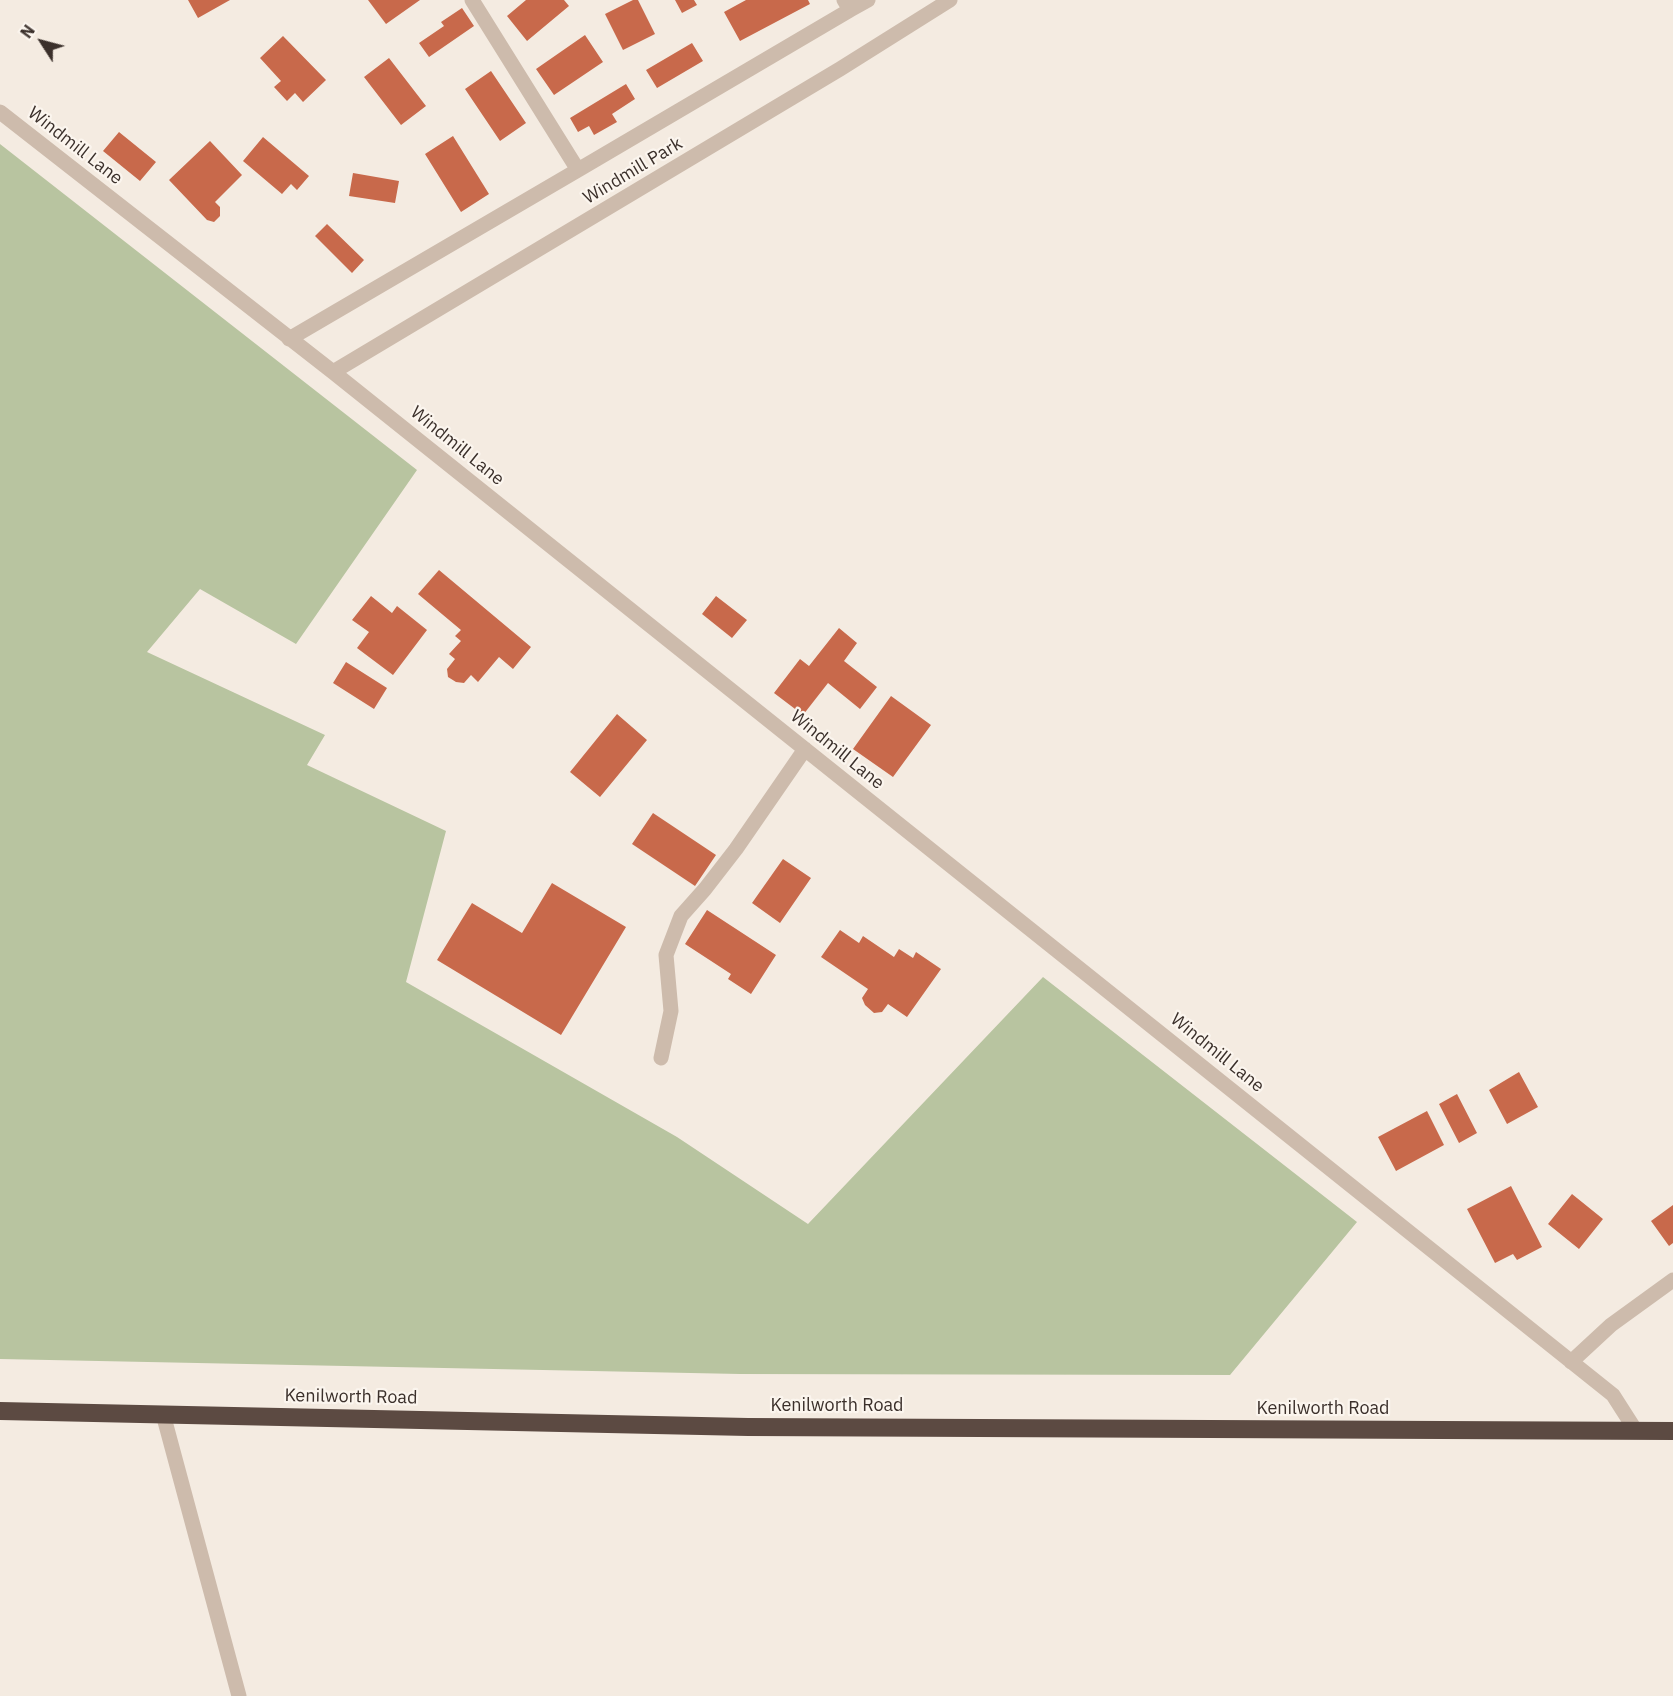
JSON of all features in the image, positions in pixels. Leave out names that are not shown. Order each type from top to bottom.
[{"type":"highway","name":"Kenilworth Road","points":[[0,1411],[748,1427],[1673,1431]]},
{"type":"street","name":"Windmill Park","points":[[472,0],[578,170]]},
{"type":"street","name":"Windmill Park","points":[[290,339],[578,170],[847,5],[868,0]]},
{"type":"street","name":"Windmill Park","points":[[333,372],[840,69],[950,0]]},
{"type":"street","name":"Windmill Lane","points":[[0,112],[333,372],[1613,1395],[1636,1431]]},
{"type":"street","points":[[661,1058],[671,1011],[666,955],[681,916],[736,849],[805,749]]},
{"type":"street","points":[[1571,1362],[1611,1325],[1673,1280]]},
{"type":"street","points":[[163,1414],[239,1696]]},
{"type":"green space","points":[[0,144],[417,470],[296,644],[200,589],[147,652],[325,735],[307,765],[446,831],[406,982],[677,1137],[808,1224],[1043,977],[1357,1222],[1230,1375],[740,1374],[0,1359]]},
{"type":"building","points":[[188,0],[230,0],[198,18]]},
{"type":"building","points":[[368,0],[420,0],[386,24]]},
{"type":"building","points":[[526,0],[564,0],[569,6],[527,41],[507,16]]},
{"type":"building","points":[[633,0],[638,0],[655,34],[623,50],[605,14]]},
{"type":"building","points":[[675,0],[694,0],[697,5],[682,13]]},
{"type":"building","points":[[746,0],[808,0],[810,4],[740,41],[724,12]]},
{"type":"building","points":[[462,8],[474,26],[429,57],[419,43],[444,26],[441,22]]},
{"type":"building","points":[[585,35],[603,62],[554,95],[536,69]]},
{"type":"building","points":[[283,36],[326,80],[303,102],[295,93],[287,101],[274,87],[281,81],[260,58]]},
{"type":"building","points":[[692,43],[703,61],[657,88],[646,70]]},
{"type":"building","points":[[389,58],[426,106],[401,125],[364,77]]},
{"type":"building","points":[[491,71],[526,123],[500,141],[465,89]]},
{"type":"building","points":[[626,84],[635,99],[612,114],[617,122],[594,135],[589,126],[578,132],[570,118]]},
{"type":"building","points":[[119,132],[156,162],[140,181],[103,151]]},
{"type":"building","points":[[453,136],[489,194],[461,212],[425,154]]},
{"type":"building","points":[[263,137],[309,176],[297,190],[291,184],[282,194],[243,161]]},
{"type":"building","points":[[210,141],[242,175],[215,202],[220,207],[220,216],[214,222],[207,220],[169,180]]},
{"type":"building","points":[[353,173],[399,181],[395,203],[349,196]]},
{"type":"building","points":[[327,224],[364,260],[352,273],[315,236]]},
{"type":"building","points":[[439,570],[531,647],[513,669],[499,657],[478,682],[471,675],[464,683],[456,682],[448,677],[447,669],[455,659],[449,654],[461,641],[455,636],[461,630],[418,594]]},
{"type":"building","points":[[371,596],[392,613],[397,606],[427,630],[393,675],[357,648],[369,632],[352,620]]},
{"type":"building","points":[[716,596],[747,620],[732,638],[702,614]]},
{"type":"building","points":[[839,628],[857,643],[844,661],[877,687],[860,709],[828,683],[803,715],[774,693],[800,659],[809,666]]},
{"type":"building","points":[[346,662],[387,688],[374,709],[333,683]]},
{"type":"building","points":[[891,696],[931,725],[893,777],[853,749]]},
{"type":"building","points":[[617,714],[647,740],[600,797],[570,772]]},
{"type":"building","points":[[653,813],[716,855],[695,886],[632,844]]},
{"type":"building","points":[[783,859],[811,878],[780,923],[752,903]]},
{"type":"building","points":[[552,883],[626,927],[561,1035],[437,960],[472,903],[522,933]]},
{"type":"building","points":[[707,910],[776,955],[751,994],[728,979],[731,974],[685,944]]},
{"type":"building","points":[[840,930],[859,943],[863,936],[894,957],[899,949],[913,958],[916,952],[941,969],[907,1017],[888,1004],[882,1012],[874,1013],[865,1005],[862,998],[868,989],[821,957]]},
{"type":"building","points":[[1519,1072],[1538,1107],[1507,1124],[1489,1090]]},
{"type":"building","points":[[1457,1094],[1477,1133],[1459,1143],[1439,1104]]},
{"type":"building","points":[[1427,1111],[1444,1145],[1396,1171],[1378,1137]]},
{"type":"building","points":[[1511,1186],[1542,1247],[1517,1260],[1513,1254],[1495,1263],[1467,1209]]},
{"type":"building","points":[[1572,1194],[1603,1219],[1579,1249],[1548,1224]]},
{"type":"building","points":[[1673,1205],[1673,1243],[1669,1246],[1651,1221]]}]
